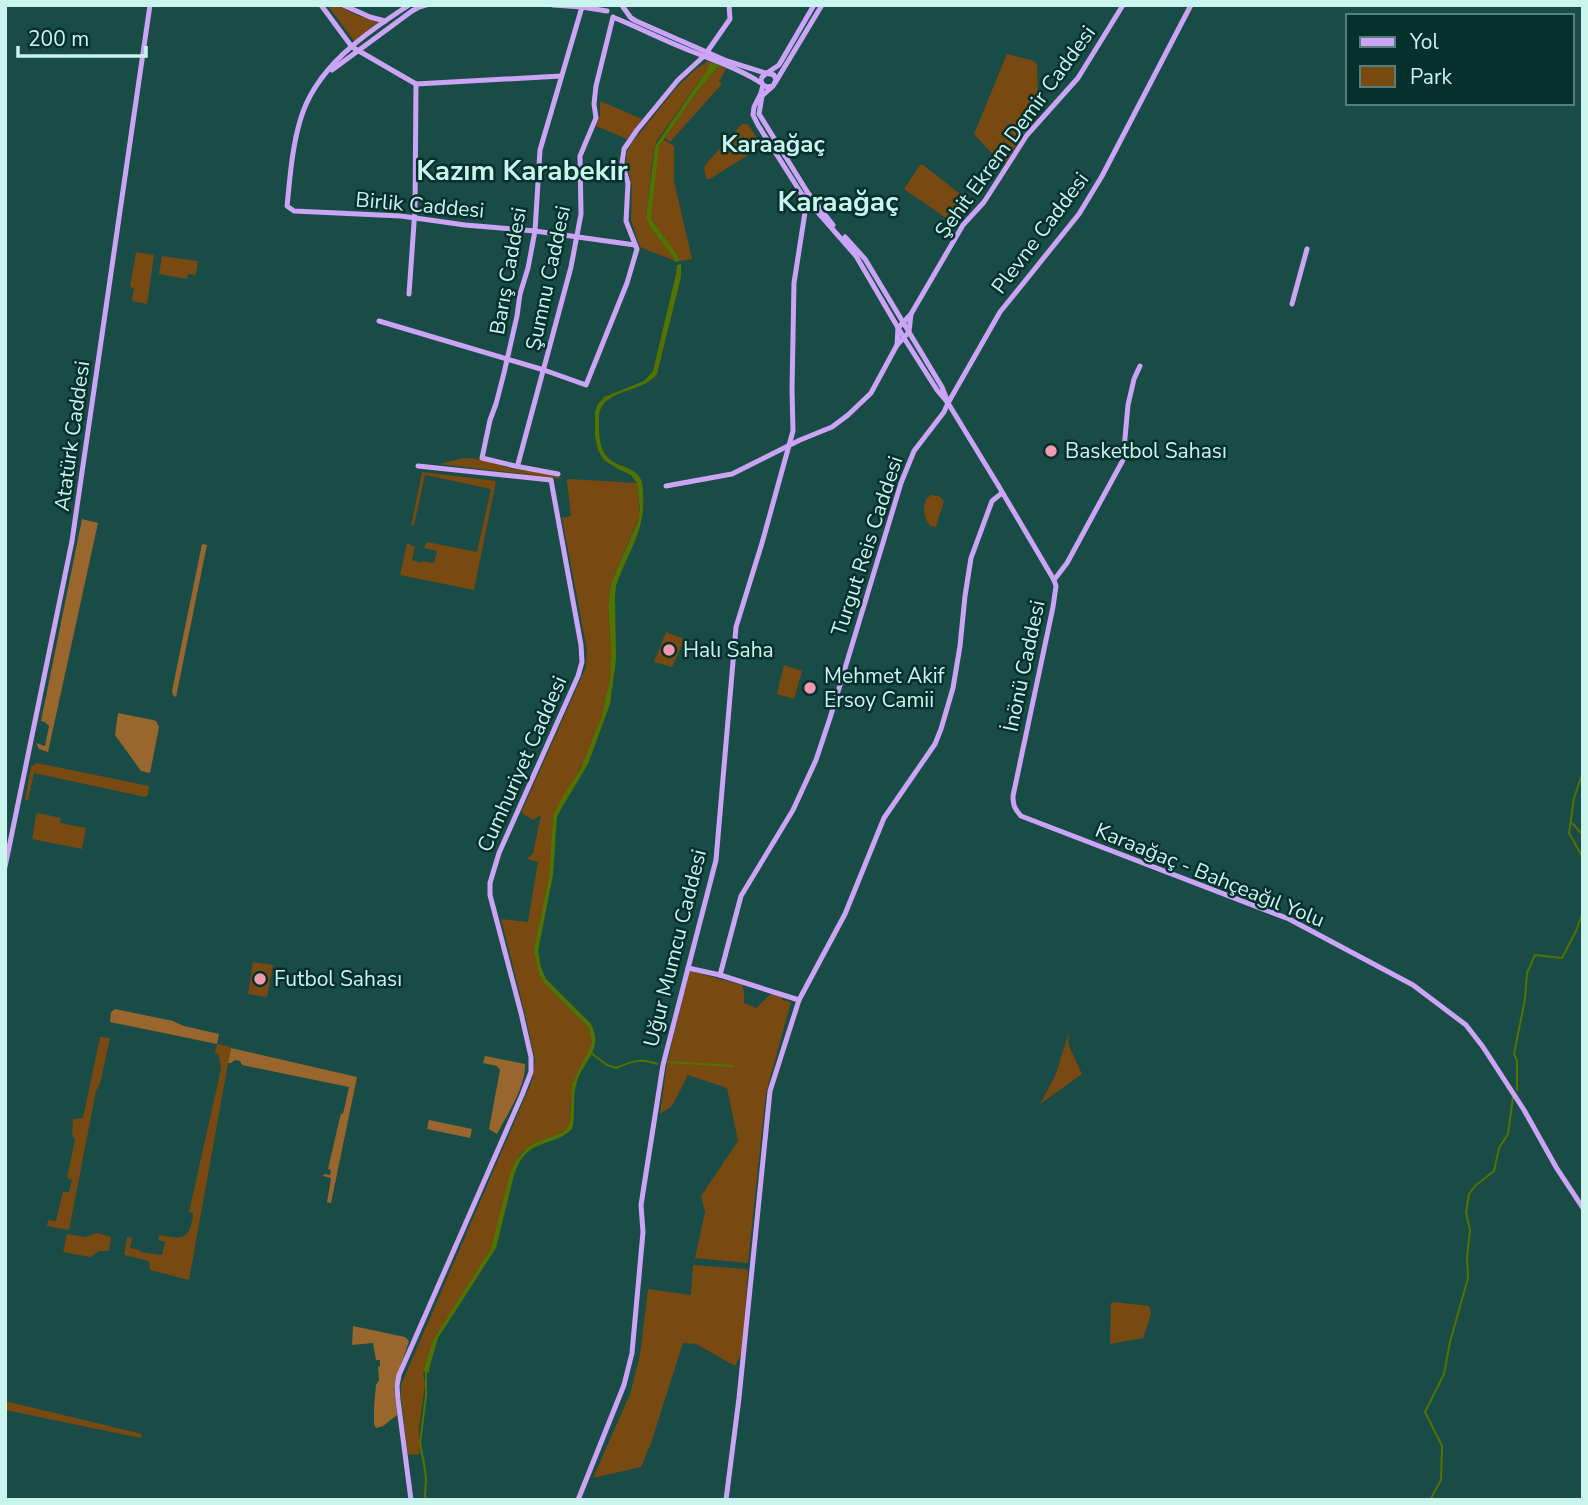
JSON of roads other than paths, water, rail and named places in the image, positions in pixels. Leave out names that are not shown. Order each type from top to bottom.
[{"type":"street","name":"Atatürk Caddesi","points":[[5,867],[72,541],[150,5]]},
{"type":"street","points":[[321,5],[354,49],[416,84],[561,76]]},
{"type":"street","points":[[343,5],[385,21]]},
{"type":"street","points":[[354,49],[385,21],[409,5]]},
{"type":"street","points":[[553,5],[608,8],[614,17],[726,62],[774,75],[774,85]]},
{"type":"street","points":[[379,321],[586,385],[627,283],[637,249],[626,221],[628,183],[622,163],[624,149],[669,90],[709,55],[730,19],[729,5]]},
{"type":"street","points":[[762,84],[762,77],[779,65],[814,5]]},
{"type":"street","points":[[726,62],[767,88],[774,85],[822,5]]},
{"type":"street","name":"Şehit Ekrem Demir Caddesi","points":[[901,326],[911,314],[963,225],[984,202],[1027,135],[1078,78],[1123,5]]},
{"type":"street","name":"Plevne Caddesi","points":[[948,403],[1000,312],[1079,214],[1102,176],[1191,5]]},
{"type":"street","points":[[354,49],[422,6]]},
{"type":"street","points":[[623,6],[636,21],[709,55]]},
{"type":"street","points":[[614,17],[622,14],[623,6]]},
{"type":"street","name":"Barış Caddesi","points":[[558,474],[482,458],[535,231],[540,150],[582,7]]},
{"type":"street","name":"Şumnu Caddesi","points":[[518,464],[571,267],[582,205],[580,156],[596,118],[596,86],[614,17]]},
{"type":"street","name":"Birlik Caddesi","points":[[354,49],[340,57],[312,90],[300,120],[295,143],[287,206],[295,211],[414,218],[635,245]]},
{"type":"street","points":[[409,294],[415,209],[416,84]]},
{"type":"street","name":"İnönü Caddesi","points":[[762,84],[754,115],[769,143],[801,193],[856,256],[901,326],[909,332],[942,387],[948,403]]},
{"type":"street","name":"İnönü Caddesi","points":[[774,85],[762,96],[759,114],[808,193],[865,259],[901,326],[904,338],[948,403],[1054,580],[1056,586],[1053,607],[1013,796]]},
{"type":"street","name":"Uğur Mumcu Caddesi","points":[[578,1500],[624,1385],[632,1353],[643,1232],[641,1205],[663,1065],[716,860],[736,627],[789,446],[793,422],[794,283],[808,193]]},
{"type":"street","points":[[1292,304],[1307,249]]},
{"type":"street","points":[[897,345],[909,332],[911,314]]},
{"type":"street","points":[[666,486],[732,474],[832,427],[871,393],[897,345],[901,326]]},
{"type":"street","points":[[1054,580],[1067,564],[1123,460],[1128,405],[1140,366]]},
{"type":"street","name":"Turgut Reis Caddesi","points":[[720,975],[741,897],[793,810],[816,760],[901,483],[914,451],[948,403]]},
{"type":"street","name":"Cumhuriyet Caddesi","points":[[411,1500],[397,1392],[399,1375],[532,1067],[526,1030],[489,883],[499,853],[582,662],[551,480],[418,466]]},
{"type":"street","points":[[726,1500],[770,1091],[799,1000],[845,914],[884,818],[935,744],[941,729],[953,688],[971,558],[992,501],[1002,493]]},
{"type":"street","name":"Karaağaç - Bahçeağıl Yolu","points":[[1013,796],[1014,807],[1021,816],[1289,919],[1413,985],[1466,1025],[1483,1047],[1583,1208]]},
{"type":"street","points":[[688,968],[720,975],[799,1000]]},
{"type":"waterway","points":[[1583,772],[1574,798],[1569,833],[1583,858]]},
{"type":"waterway","points":[[1572,823],[1583,835]]},
{"type":"waterway","points":[[1517,1090],[1517,1061],[1514,1054],[1525,999],[1527,973],[1535,955],[1562,958],[1583,912]]},
{"type":"waterway","points":[[591,1053],[616,1068],[636,1061],[657,1064]]},
{"type":"waterway","points":[[668,1062],[733,1066]]},
{"type":"waterway","points":[[1430,1500],[1441,1480],[1442,1446],[1425,1412],[1444,1374],[1468,1278],[1470,1230],[1466,1213],[1469,1194],[1494,1171],[1499,1148],[1508,1134],[1513,1097]]},
{"type":"waterway","points":[[426,1370],[426,1396],[420,1443],[427,1500]]},
{"type":"place","name":"Basketbol Sahası","points":[[1051,451]]},
{"type":"place","name":"Halı Saha","points":[[669,650]]},
{"type":"place","name":"Mehmet Akif Ersoy Camii","points":[[810,688]]},
{"type":"place","name":"Futbol Sahası","points":[[260,979]]},
{"type":"district","name":"Karaağaç","points":[[773,144]]},
{"type":"district","name":"Kazım Karabekir","points":[[522,170]]},
{"type":"district","name":"Karaağaç","points":[[838,201]]}]
